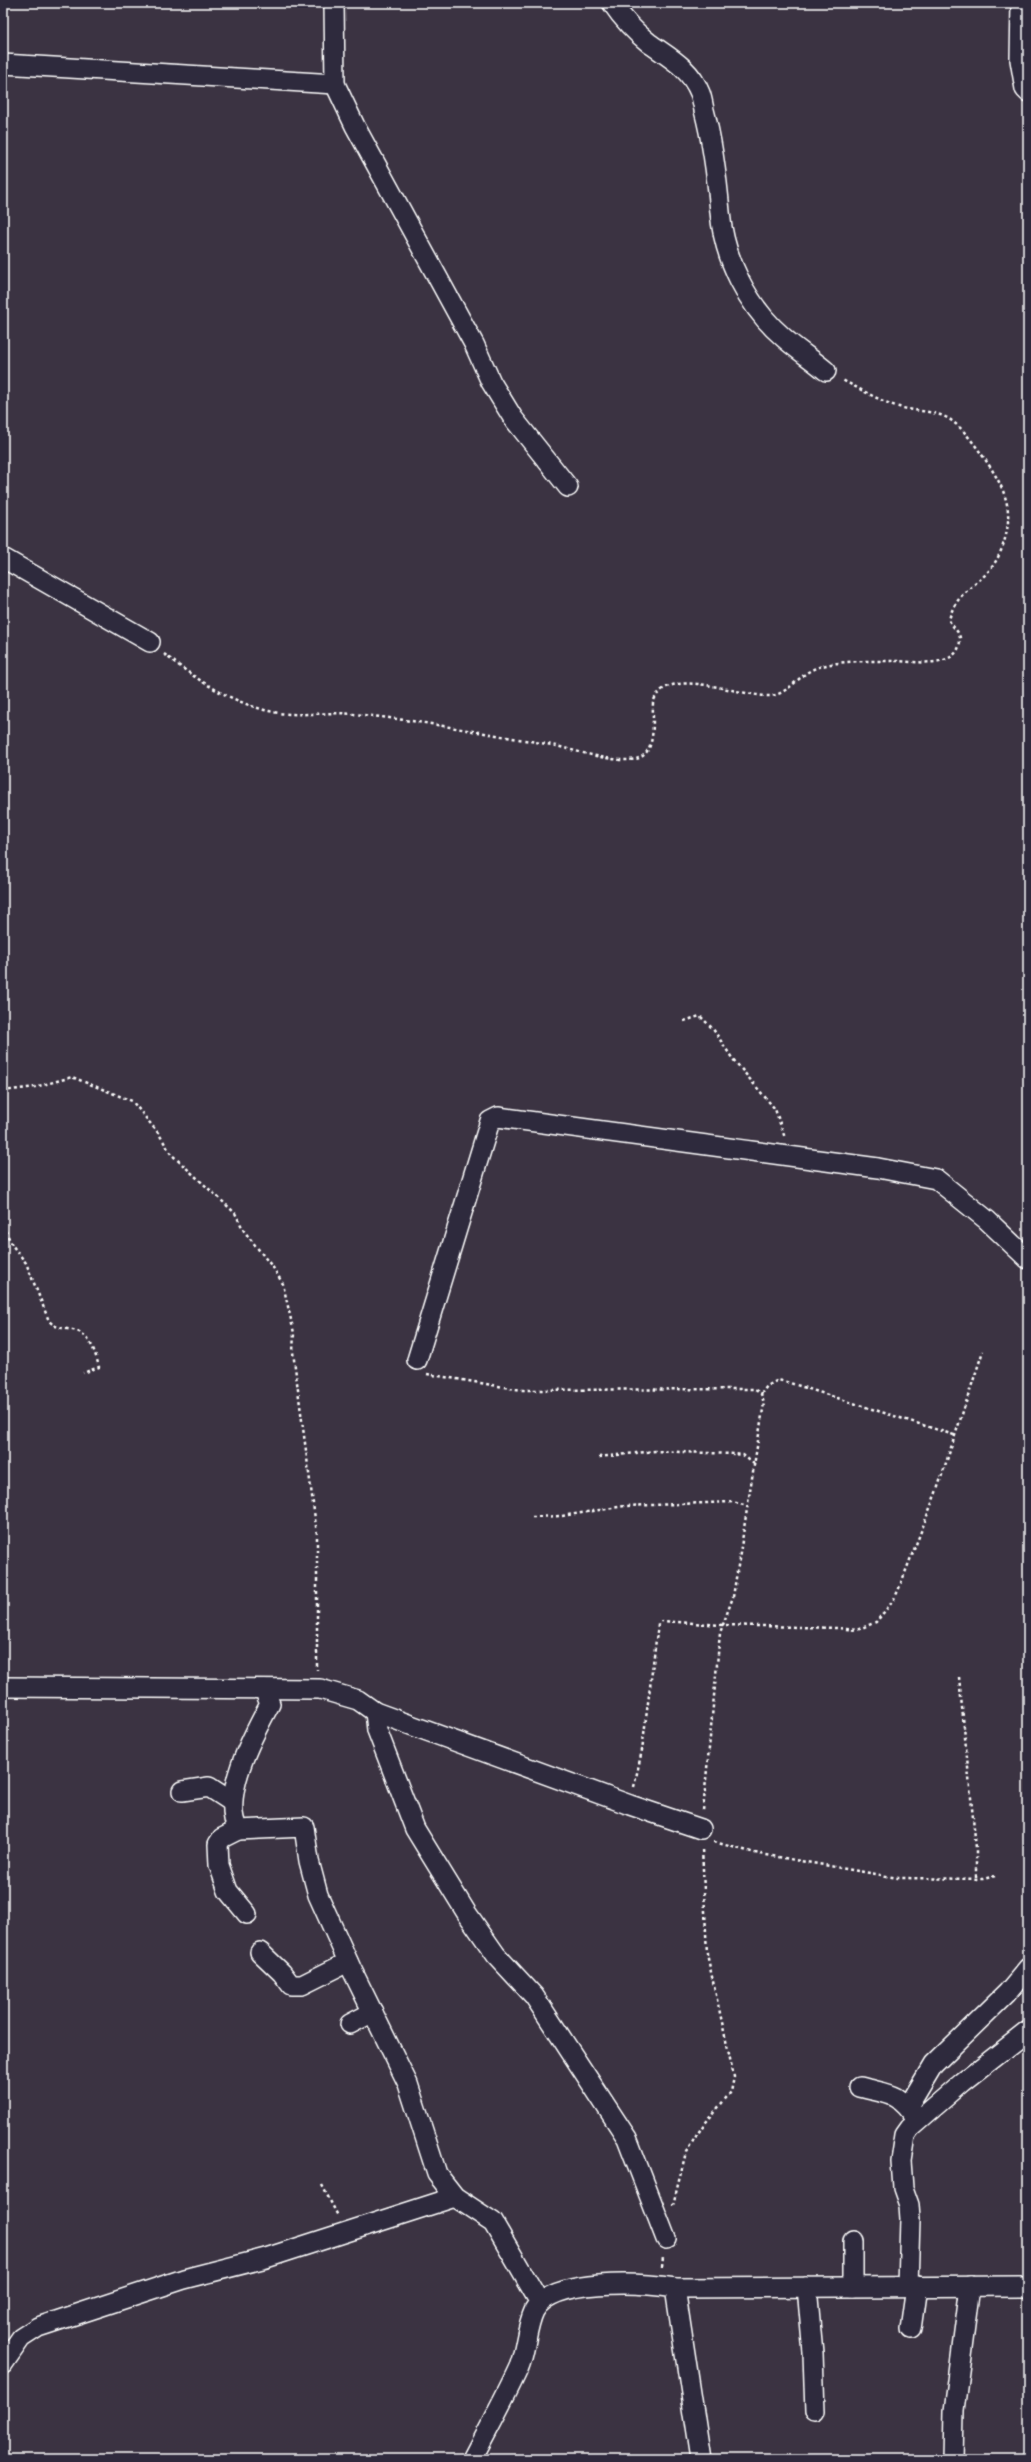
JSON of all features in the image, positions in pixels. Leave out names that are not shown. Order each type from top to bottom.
[{"type":"street","points":[[334,3],[335,84],[355,126],[474,344],[491,382],[513,418],[568,487]]},
{"type":"street","points":[[612,3],[623,18],[648,42],[683,66],[693,78],[701,94],[708,125],[713,149],[724,234],[734,266],[746,292],[764,318],[784,338],[826,371]]},
{"type":"street","points":[[1021,3],[1020,60],[1025,89],[1028,92]]},
{"type":"street","points":[[3,64],[335,84]]},
{"type":"street","points":[[3,558],[150,642]]},
{"type":"street","points":[[418,1360],[490,1121],[498,1117],[787,1156],[936,1179],[987,1220],[1028,1259]]},
{"type":"street","points":[[3,1687],[317,1690],[358,1700],[375,1712],[630,1806],[701,1834]]},
{"type":"street","points":[[238,1830],[235,1823],[232,1802],[244,1757],[270,1704],[264,1689]]},
{"type":"street","points":[[375,1712],[377,1730],[416,1829],[466,1912],[496,1955],[534,1996],[627,2138],[666,2239]]},
{"type":"street","points":[[182,1791],[209,1787],[232,1802]]},
{"type":"street","points":[[247,1914],[228,1891],[218,1866],[218,1844],[222,1838],[238,1830],[304,1827],[309,1861],[318,1895],[348,1962],[408,2084],[437,2174],[455,2197],[493,2222],[540,2303]]},
{"type":"street","points":[[260,1952],[291,1985],[302,1985],[348,1962]]},
{"type":"street","points":[[911,2329],[912,2286],[910,2219],[909,2205],[901,2178],[901,2161],[905,2135],[933,2065],[1007,1993],[1028,1968]]},
{"type":"street","points":[[350,2024],[372,2012]]},
{"type":"street","points":[[913,2114],[963,2082],[1028,2030]]},
{"type":"street","points":[[860,2087],[898,2097],[913,2114]]},
{"type":"street","points":[[3,2364],[21,2338],[38,2327],[184,2279],[266,2258],[455,2197]]},
{"type":"street","points":[[853,2241],[853,2287]]},
{"type":"street","points":[[472,2459],[519,2365],[534,2312],[540,2303],[563,2290],[583,2287],[655,2285],[674,2288],[1028,2286]]},
{"type":"street","points":[[953,2459],[954,2411],[970,2286]]},
{"type":"street","points":[[806,2287],[812,2353],[814,2413]]},
{"type":"street","points":[[674,2288],[701,2459]]},
{"type":"path","points":[[150,642],[175,663],[228,697],[270,712],[352,714],[496,735],[563,747],[602,758],[632,760],[643,756],[651,745],[653,703],[655,697],[666,686],[700,684],[770,696],[784,691],[814,668],[826,665],[896,661],[927,664],[942,660],[953,654],[959,644],[959,633],[949,620],[953,606],[962,594],[976,585],[992,568],[1004,545],[1008,518],[1005,492],[996,474],[969,437],[952,421],[943,416],[884,402],[826,371]]},
{"type":"path","points":[[684,1020],[690,1017],[700,1016],[704,1019],[732,1058],[775,1109],[786,1143],[787,1156]]},
{"type":"path","points":[[3,1091],[35,1087],[72,1077],[132,1101],[159,1134],[171,1154],[235,1213],[244,1231],[274,1269],[283,1284],[294,1333],[293,1352],[317,1534],[317,1690]]},
{"type":"path","points":[[3,1225],[12,1245],[26,1263],[49,1321],[55,1326],[74,1330],[91,1342],[99,1367],[83,1373]]},
{"type":"path","points":[[630,1806],[642,1750],[658,1624],[662,1621],[722,1625],[837,1628],[857,1630],[876,1622],[893,1601],[898,1591],[937,1490],[983,1351]]},
{"type":"path","points":[[418,1360],[417,1372],[521,1390],[754,1389],[761,1394],[764,1403],[733,1597],[720,1633],[701,1834],[707,1954],[734,2077],[732,2092],[702,2127],[686,2152],[672,2210]]},
{"type":"path","points":[[761,1394],[767,1386],[778,1380],[954,1435]]},
{"type":"path","points":[[599,1457],[655,1451],[734,1454],[743,1455],[754,1464]]},
{"type":"path","points":[[532,1517],[562,1516],[641,1505],[733,1502],[747,1506]]},
{"type":"path","points":[[959,1677],[976,1848],[976,1879]]},
{"type":"path","points":[[701,1834],[755,1853],[898,1878],[990,1879],[995,1876]]},
{"type":"path","points":[[322,2185],[347,2233]]},
{"type":"path","points":[[655,2285],[661,2270],[666,2239]]}]
